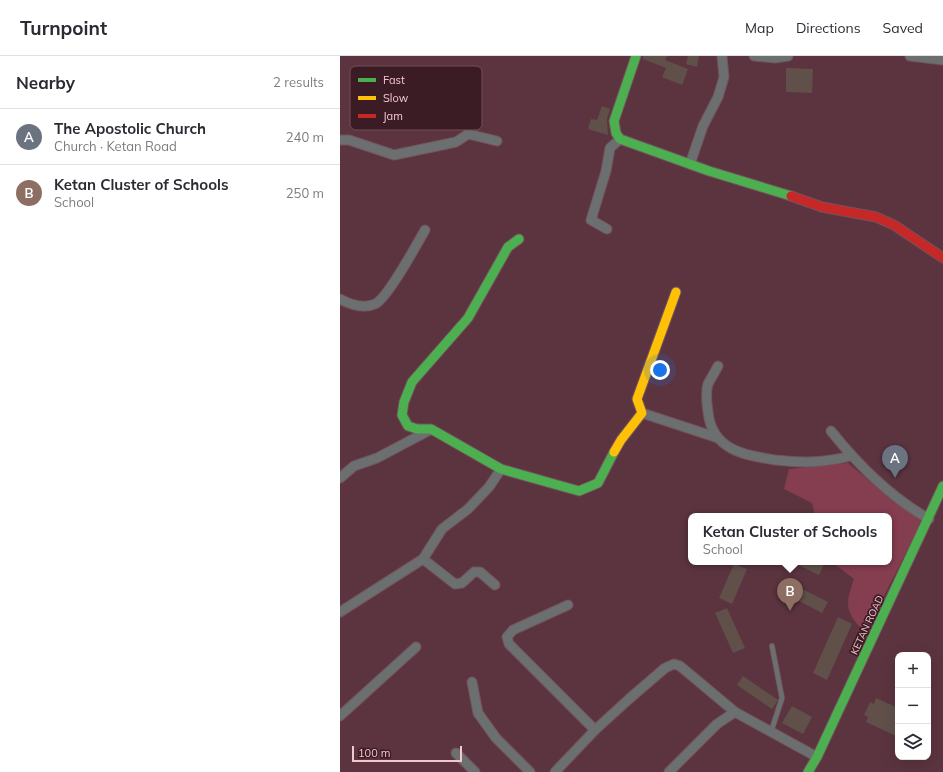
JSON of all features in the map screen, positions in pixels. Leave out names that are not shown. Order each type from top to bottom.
[{"type":"street","points":[[636,56],[614,122],[616,133],[620,139],[690,164],[772,189],[822,207],[876,216],[894,225],[943,258]]},
{"type":"street","points":[[690,164],[703,126],[718,97],[724,77],[722,56]]},
{"type":"street","points":[[754,56],[775,58],[788,56]]},
{"type":"street","points":[[910,56],[943,60]]},
{"type":"street","points":[[340,140],[349,140],[394,154],[456,142],[468,134],[497,141]]},
{"type":"street","points":[[607,229],[591,220],[606,171],[610,148],[620,139]]},
{"type":"street","points":[[340,299],[361,308],[376,304],[405,266],[425,230]]},
{"type":"street","points":[[519,239],[508,247],[482,296],[468,318],[412,382],[404,402],[402,415],[408,426],[417,430],[432,429],[472,451],[501,470],[579,491],[588,489],[598,483],[621,440],[642,413]]},
{"type":"street","points":[[642,413],[637,399],[676,292]]},
{"type":"street","points":[[718,366],[708,386],[706,398],[709,418],[718,438],[730,449],[754,457],[798,463],[834,460],[851,456]]},
{"type":"street","points":[[642,413],[718,438]]},
{"type":"street","points":[[340,478],[354,466],[377,458],[432,429]]},
{"type":"street","points":[[831,431],[851,456],[887,490],[929,519]]},
{"type":"street","points":[[340,612],[423,559],[442,529],[468,509],[489,487],[501,470]]},
{"type":"street","name":"KETAN ROAD","points":[[808,772],[817,757],[929,519],[943,486]]},
{"type":"street","points":[[423,559],[455,584],[462,583],[474,572],[480,572],[495,585]]},
{"type":"street","points":[[568,605],[512,630],[507,637],[509,644],[595,730]]},
{"type":"street","points":[[340,716],[416,647]]},
{"type":"street","points":[[555,772],[595,730],[665,668],[674,664],[680,666],[735,712],[817,757]]},
{"type":"street","points":[[472,682],[478,713],[496,738],[530,772]]},
{"type":"street","points":[[669,772],[717,724],[735,712]]},
{"type":"street","points":[[456,753],[475,772]]},
{"type":"lane","points":[[771,732],[782,698],[772,646]]},
{"type":"shaded area","points":[[848,463],[889,498],[922,521],[865,633],[854,620],[849,609],[849,596],[854,579],[836,565],[892,565],[892,513],[814,513],[812,503],[784,489],[789,469]]},
{"type":"building","points":[[643,56],[667,56],[665,60],[688,69],[682,85],[662,77],[666,68],[643,59]]},
{"type":"building","points":[[688,56],[699,56],[697,67],[686,64]]},
{"type":"building","points":[[786,68],[813,69],[812,93],[786,92]]},
{"type":"building","points":[[602,106],[610,109],[607,119],[608,135],[588,129],[591,119],[597,120]]},
{"type":"building","points":[[734,565],[747,569],[732,604],[719,598]]},
{"type":"building","points":[[798,565],[824,565],[819,575]]},
{"type":"building","points":[[798,587],[828,602],[822,613],[793,598]]},
{"type":"building","points":[[727,608],[745,648],[733,653],[715,613]]},
{"type":"building","points":[[838,617],[852,624],[827,680],[813,673]]},
{"type":"building","points":[[743,676],[778,700],[772,709],[737,685]]},
{"type":"building","points":[[876,698],[895,707],[895,736],[866,722],[868,717],[864,715],[870,702],[874,704]]},
{"type":"building","points":[[792,706],[812,717],[803,734],[782,723]]},
{"type":"traffic: fast","points":[[636,56],[614,121],[616,133],[620,139],[709,171],[791,196]]},
{"type":"traffic: fast","points":[[519,239],[508,247],[468,318],[412,382],[404,402],[402,415],[408,426],[417,429],[431,429],[501,469],[579,491],[598,483],[614,452]]},
{"type":"traffic: fast","points":[[808,772],[817,757],[943,486]]},
{"type":"traffic: slow","points":[[614,452],[621,440],[642,413],[637,399],[676,292]]},
{"type":"traffic: jam","points":[[791,196],[822,207],[876,217],[894,225],[943,258]]},
{"type":"place","name":"The Apostolic Church","points":[[895,478]]},
{"type":"place","name":"Ketan Cluster of Schools","points":[[790,611]]}]
